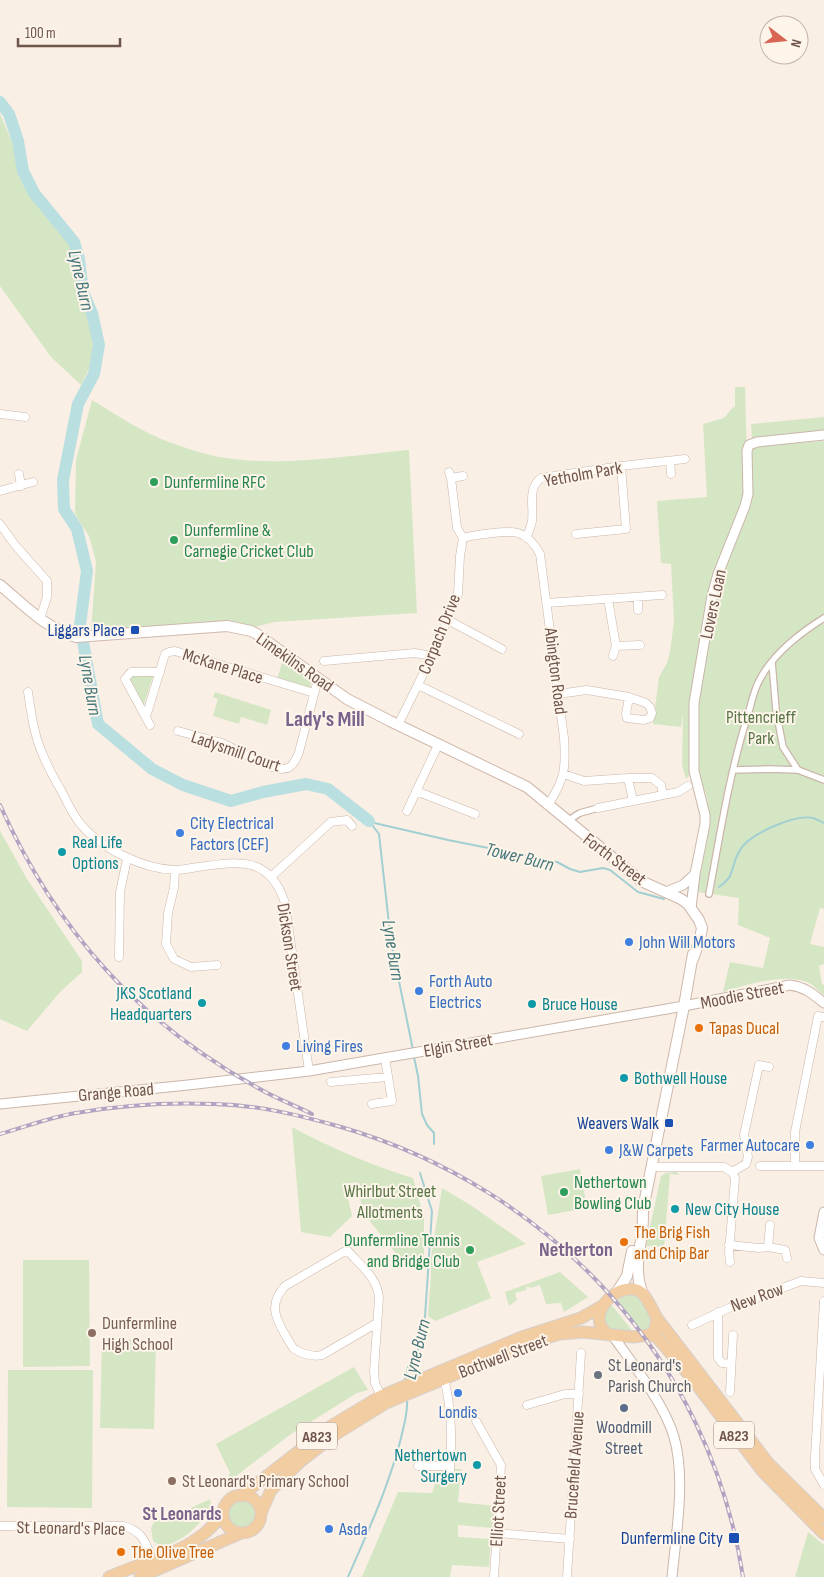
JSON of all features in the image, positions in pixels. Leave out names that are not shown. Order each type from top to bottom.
[{"type":"main road","name":"Limekilns Road","points":[[0,585],[40,618],[64,634],[81,637],[228,626],[252,631],[347,699],[527,787],[548,805]]},
{"type":"main road","name":"Forth Street","points":[[548,805],[641,881],[681,899],[690,906]]},
{"type":"main road","points":[[617,1292],[629,1270],[693,959],[700,939],[702,928],[690,906]]},
{"type":"main road","points":[[643,1209],[637,1266],[638,1280],[643,1294]]},
{"type":"main road","points":[[617,1292],[631,1289],[643,1294]]},
{"type":"main road","name":"A823","points":[[604,1305],[617,1292]]},
{"type":"main road","name":"A823","points":[[643,1294],[657,1318],[770,1464],[824,1518]]},
{"type":"main road","points":[[604,1305],[598,1320],[602,1329],[611,1336]]},
{"type":"main road","name":"Bothwell Street","points":[[405,1390],[522,1337],[581,1318],[604,1305]]},
{"type":"main road","points":[[643,1336],[655,1330],[657,1318]]},
{"type":"main road","name":"Bothwell Street","points":[[405,1390],[444,1378],[528,1344],[559,1334],[583,1332],[611,1336]]},
{"type":"main road","name":"A823","points":[[611,1336],[657,1338],[690,1376],[763,1472],[824,1534]]},
{"type":"main road","name":"A823","points":[[109,1577],[183,1548],[197,1540],[207,1533],[223,1513],[229,1501],[241,1496],[331,1426],[381,1396],[405,1390]]},
{"type":"main road","name":"A823","points":[[140,1577],[256,1527],[260,1520],[260,1513],[271,1490],[300,1461],[336,1434],[405,1390]]},
{"type":"main road","points":[[241,1496],[249,1497],[255,1501],[260,1513]]},
{"type":"main road","points":[[223,1513],[224,1520],[229,1528],[242,1533]]},
{"type":"street","points":[[0,414],[25,416]]},
{"type":"street","name":"Lovers Loan","points":[[690,906],[705,824],[705,815],[695,776],[694,703],[712,596],[720,566],[748,494],[747,451],[750,445],[757,442],[824,435]]},
{"type":"street","name":"Yetholm Park","points":[[527,538],[532,521],[533,488],[541,478],[685,459]]},
{"type":"street","points":[[670,461],[671,474]]},
{"type":"street","points":[[576,534],[626,530],[621,466]]},
{"type":"street","points":[[19,474],[21,486]]},
{"type":"street","name":"Corpach Drive","points":[[398,725],[432,656],[458,594],[463,538],[457,528],[450,475],[463,476]]},
{"type":"street","points":[[0,491],[33,482]]},
{"type":"street","points":[[0,524],[15,545],[47,581],[47,597],[40,618]]},
{"type":"street","points":[[463,538],[473,535],[516,533],[527,538]]},
{"type":"street","name":"Abington Road","points":[[527,538],[534,544],[540,554],[566,758],[564,774],[558,791],[548,805]]},
{"type":"street","points":[[547,603],[662,595]]},
{"type":"street","points":[[638,598],[638,610]]},
{"type":"street","points":[[608,600],[616,646],[614,656]]},
{"type":"street","points":[[709,894],[733,770],[741,736],[758,682],[772,662],[794,640],[824,618]]},
{"type":"street","points":[[448,620],[502,649]]},
{"type":"street","points":[[616,646],[640,644]]},
{"type":"street","name":"McKane Place","points":[[146,717],[166,654],[175,651],[314,693]]},
{"type":"street","points":[[324,661],[414,653],[432,656]]},
{"type":"street","points":[[772,662],[776,710],[783,747],[798,770]]},
{"type":"street","points":[[150,725],[125,679],[131,672],[160,672]]},
{"type":"street","name":"Ladysmill Court","points":[[178,731],[222,743],[272,767],[280,770],[286,769],[296,761],[318,679]]},
{"type":"street","points":[[418,685],[519,734]]},
{"type":"street","points":[[558,694],[587,690],[629,697]]},
{"type":"street","points":[[28,692],[30,709],[42,754],[71,811],[79,823],[98,840],[127,859],[176,870],[238,862],[262,870],[272,876],[331,822],[347,820],[352,826]]},
{"type":"street","points":[[407,811],[438,745]]},
{"type":"street","points":[[733,770],[798,770],[824,780]]},
{"type":"street","points":[[564,774],[584,782],[652,778],[661,785],[662,795]]},
{"type":"street","points":[[628,778],[633,801]]},
{"type":"street","points":[[567,821],[598,808],[678,792],[688,786]]},
{"type":"street","points":[[416,791],[475,814]]},
{"type":"street","points":[[119,957],[120,892],[127,859]]},
{"type":"street","points":[[176,870],[168,913],[166,944],[174,959],[191,967],[217,965]]},
{"type":"street","points":[[666,892],[683,886],[695,874]]},
{"type":"street","name":"Dickson Street","points":[[272,876],[280,888],[285,903],[309,1071]]},
{"type":"street","name":"Moodie Street","points":[[684,1006],[790,985],[799,986],[811,992],[824,1003]]},
{"type":"street","name":"Elgin Street","points":[[232,1080],[309,1071],[684,1006]]},
{"type":"street","points":[[795,1165],[795,1132],[818,1016],[824,1018]]},
{"type":"street","points":[[372,1104],[392,1101],[385,1058]]},
{"type":"street","points":[[746,1164],[748,1157],[744,1135],[759,1065],[769,1067]]},
{"type":"street","points":[[331,1082],[387,1077]]},
{"type":"street","name":"Grange Road","points":[[0,1104],[232,1080]]},
{"type":"street","points":[[732,1172],[746,1164],[760,1166],[824,1166]]},
{"type":"street","points":[[651,1167],[724,1167],[732,1172],[735,1178],[730,1262]]},
{"type":"street","points":[[824,1212],[820,1238],[824,1250]]},
{"type":"street","points":[[768,1247],[770,1225]]},
{"type":"street","points":[[730,1245],[785,1250],[787,1258]]},
{"type":"street","points":[[377,1323],[322,1355],[316,1356],[293,1348],[275,1316],[274,1309],[280,1292],[285,1286],[347,1250],[374,1280],[378,1288],[377,1323],[374,1378],[381,1396]]},
{"type":"street","name":"New Row","points":[[692,1325],[718,1312],[801,1281],[824,1283]]},
{"type":"street","points":[[824,1301],[815,1456],[816,1469],[824,1484]]},
{"type":"street","points":[[718,1312],[718,1358],[722,1363],[731,1364]]},
{"type":"street","points":[[730,1392],[732,1335]]},
{"type":"street","points":[[611,1336],[630,1360],[664,1412],[674,1437],[680,1473],[672,1577]]},
{"type":"street","points":[[630,1360],[628,1346],[630,1342],[643,1336]]},
{"type":"street","name":"Brucefield Avenue","points":[[567,1577],[580,1353]]},
{"type":"street","points":[[418,1466],[450,1469],[452,1436],[449,1399],[444,1378]]},
{"type":"street","points":[[527,1406],[565,1394],[579,1394]]},
{"type":"street","name":"Elliot Street","points":[[476,1421],[501,1465],[494,1577]]},
{"type":"street","name":"St Leonard's Place","points":[[0,1526],[123,1526],[133,1528],[142,1535],[153,1560]]},
{"type":"street","points":[[497,1532],[570,1539]]},
{"type":"green space","points":[[0,114],[16,151],[21,180],[35,202],[74,248],[80,292],[91,319],[93,344],[90,367],[81,385],[51,357],[0,286]]},
{"type":"green space","points":[[735,387],[745,387],[748,494],[718,561],[709,595],[689,704],[689,776],[686,779],[682,765],[683,713],[681,727],[653,724],[659,677],[667,663],[670,652],[674,621],[671,564],[661,563],[657,501],[707,497],[703,424],[724,418],[734,406],[735,408]]},
{"type":"green space","points":[[92,400],[161,439],[194,451],[226,458],[255,461],[299,461],[409,450],[417,613],[274,622],[251,628],[230,621],[91,632],[96,562],[89,536],[75,514],[76,460]]},
{"type":"green space","points":[[824,417],[824,432],[752,439],[751,424]]},
{"type":"green space","name":"Pittencrieff Park","points":[[824,441],[824,909],[820,908],[810,944],[824,947],[824,964],[819,966],[822,985],[824,984],[824,995],[809,983],[789,979],[766,981],[723,992],[730,962],[763,968],[770,938],[738,925],[739,898],[697,892],[710,825],[707,797],[699,774],[698,705],[717,595],[728,561],[752,501],[750,451],[757,446]]},
{"type":"green space","points":[[283,659],[312,680],[309,689],[277,680]]},
{"type":"green space","points":[[132,676],[153,676],[143,708],[128,681]]},
{"type":"green space","points":[[215,692],[271,710],[267,725],[241,717],[239,724],[213,716],[218,699],[213,697]]},
{"type":"green space","points":[[0,831],[27,879],[82,961],[82,972],[60,992],[27,1031],[0,1019]]},
{"type":"green space","name":"Whirlbut Street Allotments","points":[[292,1127],[351,1155],[413,1178],[424,1218],[424,1258],[405,1265],[364,1214],[356,1182],[345,1184],[352,1216],[330,1237],[301,1232]]},
{"type":"green space","name":"Nethertown Bowling Club","points":[[580,1169],[587,1208],[548,1215],[541,1176]]},
{"type":"green space","points":[[676,1172],[680,1175],[670,1174],[664,1247],[646,1246],[661,1176],[666,1173]]},
{"type":"green space","name":"Dunfermline Tennis and Bridge Club","points":[[442,1188],[472,1206],[526,1244],[477,1262],[491,1298],[435,1321],[428,1316],[431,1257]]},
{"type":"green space","points":[[23,1260],[89,1260],[90,1366],[23,1367]]},
{"type":"green space","points":[[560,1272],[588,1297],[564,1312],[561,1303],[546,1304],[540,1285],[531,1288],[527,1286],[526,1290],[515,1293],[517,1300],[509,1306],[505,1292]]},
{"type":"green space","points":[[637,1294],[650,1312],[653,1325],[643,1333],[615,1298],[618,1295]]},
{"type":"green space","points":[[610,1303],[635,1334],[608,1329],[604,1317]]},
{"type":"green space","points":[[102,1339],[156,1340],[154,1429],[100,1428]]},
{"type":"green space","points":[[354,1367],[368,1390],[357,1393],[291,1434],[227,1483],[226,1481],[230,1473],[216,1444]]},
{"type":"green space","points":[[8,1370],[93,1370],[92,1508],[7,1507]]},
{"type":"green space","points":[[440,1469],[461,1469],[458,1502],[494,1506],[492,1528],[458,1525],[458,1537],[491,1539],[489,1567],[452,1565],[450,1577],[362,1577],[398,1492],[432,1493]]},
{"type":"green space","points":[[210,1499],[211,1504],[208,1511],[186,1535],[168,1544],[160,1545],[153,1541],[151,1528],[156,1518],[178,1514]]},
{"type":"green space","points":[[242,1500],[252,1504],[256,1514],[252,1524],[242,1528],[232,1524],[228,1514],[232,1504]]},
{"type":"green space","points":[[808,1532],[824,1545],[824,1577],[795,1577]]},
{"type":"waterway","name":"Lyne Burn","points":[[0,102],[9,114],[18,141],[23,171],[34,193],[74,242],[79,259],[83,292],[92,313],[99,345],[94,374],[78,404],[63,480],[64,509],[77,529],[87,571],[80,625],[98,724],[152,769],[183,785],[231,801],[263,792],[306,784],[328,789],[369,821]]},
{"type":"waterway","name":"Tower Burn","points":[[719,887],[730,876],[740,850],[762,832],[773,826],[795,819],[813,818],[824,823]]},
{"type":"waterway","name":"Lyne Burn","points":[[369,821],[379,834],[391,942],[413,1050]]},
{"type":"waterway","name":"Tower Burn","points":[[370,822],[557,862],[580,872],[603,868],[610,870],[638,892],[664,899]]},
{"type":"waterway","name":"Lyne Burn","points":[[414,1057],[422,1114],[427,1125],[434,1133],[434,1144]]},
{"type":"waterway","name":"Lyne Burn","points":[[405,1380],[408,1367],[418,1350],[425,1317],[432,1211],[420,1173]]},
{"type":"waterway","name":"Lyne Burn","points":[[348,1577],[378,1508],[390,1474],[404,1424],[407,1400]]},
{"type":"railway","points":[[0,805],[22,850],[47,893],[105,969],[138,1002],[175,1034],[215,1062],[264,1092],[312,1114]]},
{"type":"railway","points":[[0,1134],[57,1117],[110,1108],[180,1103],[246,1106],[294,1115],[341,1127],[417,1155],[488,1192],[552,1239],[608,1293],[657,1355],[696,1423],[725,1498],[743,1577]]},
{"type":"place","name":"Dunfermline RFC","points":[[154,482]]},
{"type":"place","name":"Dunfermline & Carnegie Cricket Club","points":[[174,540]]},
{"type":"place","name":"Liggars Place","points":[[135,630]]},
{"type":"place","name":"City Electrical Factors (CEF)","points":[[180,833]]},
{"type":"place","name":"Real Life Options","points":[[62,852]]},
{"type":"place","name":"John Will Motors","points":[[629,942]]},
{"type":"place","name":"Forth Auto Electrics","points":[[419,991]]},
{"type":"place","name":"JKS Scotland Headquarters","points":[[202,1003]]},
{"type":"place","name":"Bruce House","points":[[532,1004]]},
{"type":"place","name":"Tapas Ducal","points":[[699,1028]]},
{"type":"place","name":"Living Fires","points":[[286,1046]]},
{"type":"place","name":"Bothwell House","points":[[624,1078]]},
{"type":"place","name":"Weavers Walk","points":[[669,1123]]},
{"type":"place","name":"Farmer Autocare","points":[[810,1145]]},
{"type":"place","name":"J&W Carpets","points":[[609,1150]]},
{"type":"place","name":"Nethertown Bowling Club","points":[[564,1192]]},
{"type":"place","name":"New City House","points":[[675,1209]]},
{"type":"place","name":"The Brig Fish and Chip Bar","points":[[624,1242]]},
{"type":"place","name":"Dunfermline Tennis and Bridge Club","points":[[470,1250]]},
{"type":"place","name":"Dunfermline High School","points":[[92,1333]]},
{"type":"place","name":"St Leonard's Parish Church","points":[[598,1375]]},
{"type":"place","name":"Londis","points":[[458,1393]]},
{"type":"place","name":"Woodmill Street","points":[[624,1408]]},
{"type":"place","name":"Nethertown Surgery","points":[[477,1465]]},
{"type":"place","name":"St Leonard's Primary School","points":[[172,1481]]},
{"type":"place","name":"Asda","points":[[329,1529]]},
{"type":"place","name":"Dunfermline City","points":[[734,1538]]},
{"type":"place","name":"The Olive Tree","points":[[121,1552]]},
{"type":"district","name":"Lady's Mill","points":[[325,718]]},
{"type":"district","name":"Netherton","points":[[576,1249]]},
{"type":"district","name":"St Leonards","points":[[182,1513]]}]
